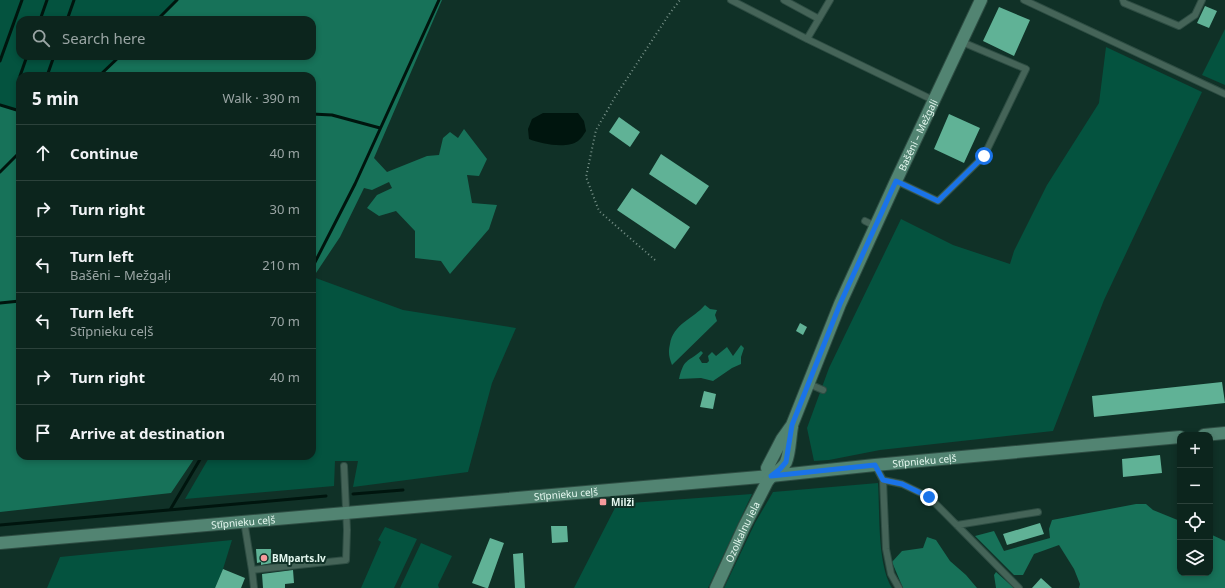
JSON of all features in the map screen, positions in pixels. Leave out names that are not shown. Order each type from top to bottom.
[{"type":"main road","name":"Bašēni – Mežgaļi","points":[[771,476],[767,468],[782,439],[792,425],[870,223],[896,181],[981,0]]},
{"type":"main road","points":[[1213,434],[1225,433]]},
{"type":"main road","name":"Stīpnieku ceļš","points":[[0,543],[771,476],[1177,437]]},
{"type":"main road","name":"Ozolkalnu iela","points":[[716,588],[744,527],[771,476]]},
{"type":"lane","points":[[731,0],[807,39],[933,100]]},
{"type":"lane","points":[[784,0],[819,19]]},
{"type":"lane","points":[[807,39],[830,0]]},
{"type":"lane","points":[[1024,0],[1225,94]]},
{"type":"lane","points":[[1123,0],[1124,2],[1179,26],[1195,15],[1202,0]]},
{"type":"lane","points":[[896,181],[938,201],[984,156],[1026,69],[962,42]]},
{"type":"lane","points":[[809,384],[823,390]]},
{"type":"lane","points":[[875,465],[883,480],[886,549],[892,574],[899,588]]},
{"type":"lane","points":[[252,570],[346,560],[344,466]]},
{"type":"lane","points":[[883,480],[902,484],[929,497],[1019,588]]},
{"type":"lane","points":[[957,526],[1038,512]]},
{"type":"lane","points":[[244,521],[254,588]]},
{"type":"path","points":[[655,260],[599,211],[586,177],[596,130],[615,97],[680,0]]},
{"type":"green space","points":[[0,0],[177,0],[161,16],[16,16],[16,60],[116,60],[103,72],[16,72],[16,110],[0,105]]},
{"type":"green space","points":[[178,0],[442,0],[374,158],[387,172],[427,156],[439,155],[443,138],[450,132],[458,138],[464,129],[487,159],[479,176],[467,175],[472,203],[497,205],[489,229],[450,274],[441,261],[415,258],[415,231],[396,211],[379,216],[367,208],[377,195],[392,188],[389,182],[372,190],[364,188],[340,237],[316,273],[316,72],[104,72],[116,60],[316,60],[316,16],[162,16]]},
{"type":"green space","points":[[1225,29],[1225,85],[1202,75]]},
{"type":"green space","points":[[1106,47],[1202,92],[1104,300],[1053,431],[880,450],[829,460],[814,461],[807,428],[829,368],[901,219],[953,245],[1010,264],[1014,251],[1047,185],[1099,103]]},
{"type":"green space","points":[[0,105],[16,110],[16,460],[193,460],[171,493],[0,512]]},
{"type":"green space","points":[[316,278],[403,310],[516,328],[492,383],[468,472],[353,487],[358,461],[335,461],[334,486],[185,499],[208,460],[316,460]]},
{"type":"green space","points":[[705,305],[710,309],[717,310],[715,315],[717,321],[672,365],[669,347],[675,331]]},
{"type":"green space","points":[[741,345],[744,348],[741,357],[741,364],[732,368],[713,381],[701,378],[679,379],[684,364],[701,351],[703,353],[699,358],[702,363],[707,363],[709,361],[708,356],[712,352],[716,356],[727,347],[733,356]]},
{"type":"green space","points":[[878,483],[879,523],[882,552],[887,578],[892,588],[724,588],[755,523],[773,492]]},
{"type":"green space","points":[[752,494],[708,588],[574,588],[617,504]]},
{"type":"green space","points":[[1136,504],[1146,504],[1153,510],[1177,520],[1177,576],[1213,576],[1213,535],[1225,541],[1225,588],[1079,588],[1080,584],[1074,569],[1059,545],[1034,554],[1023,575],[1014,575],[975,536],[994,531],[1004,551],[1050,538],[1049,529],[1052,520]]},
{"type":"green space","points":[[385,527],[417,539],[394,588],[361,588],[381,542],[378,540]]},
{"type":"green space","points":[[927,537],[936,540],[950,561],[966,575],[977,588],[903,588],[892,562],[902,551],[923,548]]},
{"type":"green space","points":[[232,540],[215,588],[47,588],[60,557]]},
{"type":"green space","points":[[421,543],[452,556],[438,585],[439,588],[400,588]]},
{"type":"green space","points":[[996,572],[1014,588],[996,588],[994,575]]},
{"type":"shaded area","points":[[543,113],[578,113],[584,121],[586,131],[578,141],[567,145],[540,143],[529,139],[528,129],[532,119]]},
{"type":"building","points":[[1205,6],[1217,11],[1209,28],[1197,23]]},
{"type":"building","points":[[999,7],[1030,20],[1014,56],[983,41]]},
{"type":"building","points":[[949,114],[980,128],[964,163],[934,149]]},
{"type":"building","points":[[619,117],[640,132],[630,147],[609,132]]},
{"type":"building","points":[[661,154],[709,186],[696,205],[649,174]]},
{"type":"building","points":[[632,188],[690,227],[675,249],[617,210]]},
{"type":"building","points":[[800,323],[807,327],[803,335],[796,331]]},
{"type":"building","points":[[1222,382],[1225,403],[1094,417],[1092,396]]},
{"type":"building","points":[[704,391],[716,394],[713,409],[700,407]]},
{"type":"building","points":[[1160,455],[1162,473],[1123,477],[1122,459]]},
{"type":"building","points":[[1040,523],[1044,534],[1007,545],[1003,534]]},
{"type":"building","points":[[551,526],[567,526],[568,542],[552,543]]},
{"type":"building","points":[[490,538],[504,543],[488,588],[486,588],[472,583]]},
{"type":"building","points":[[256,549],[271,549],[272,563],[261,565],[261,562],[257,563]]},
{"type":"building","points":[[523,553],[525,588],[515,588],[513,554]]},
{"type":"building","points":[[223,569],[245,578],[241,588],[215,588]]},
{"type":"building","points":[[293,570],[294,583],[285,584],[285,588],[263,588],[262,574]]},
{"type":"building","points":[[1041,578],[1052,588],[1032,588]]},
{"type":"waterway","points":[[16,16],[22,0]]},
{"type":"waterway","points":[[41,16],[47,0]]},
{"type":"waterway","points":[[68,16],[74,0]]},
{"type":"waterway","points":[[161,16],[177,0]]},
{"type":"waterway","points":[[316,260],[355,184],[439,0]]},
{"type":"waterway","points":[[0,61],[16,17]]},
{"type":"waterway","points":[[21,72],[26,60]]},
{"type":"waterway","points":[[48,72],[53,60]]},
{"type":"waterway","points":[[103,72],[116,60]]},
{"type":"waterway","points":[[0,105],[16,110]]},
{"type":"waterway","points":[[316,114],[332,115],[380,128]]},
{"type":"waterway","points":[[0,172],[16,156]]},
{"type":"waterway","points":[[0,303],[16,301]]},
{"type":"waterway","points":[[170,510],[200,460]]},
{"type":"waterway","points":[[353,494],[403,490]]},
{"type":"waterway","points":[[0,525],[326,496]]},
{"type":"place","name":"Milži","points":[[603,502]]},
{"type":"place","name":"BMparts.lv","points":[[264,558]]},
{"type":"route","points":[[929,497],[902,484],[890,480],[883,480],[875,465],[771,476],[786,462],[792,425],[840,304],[896,181],[938,201],[984,156]]}]
